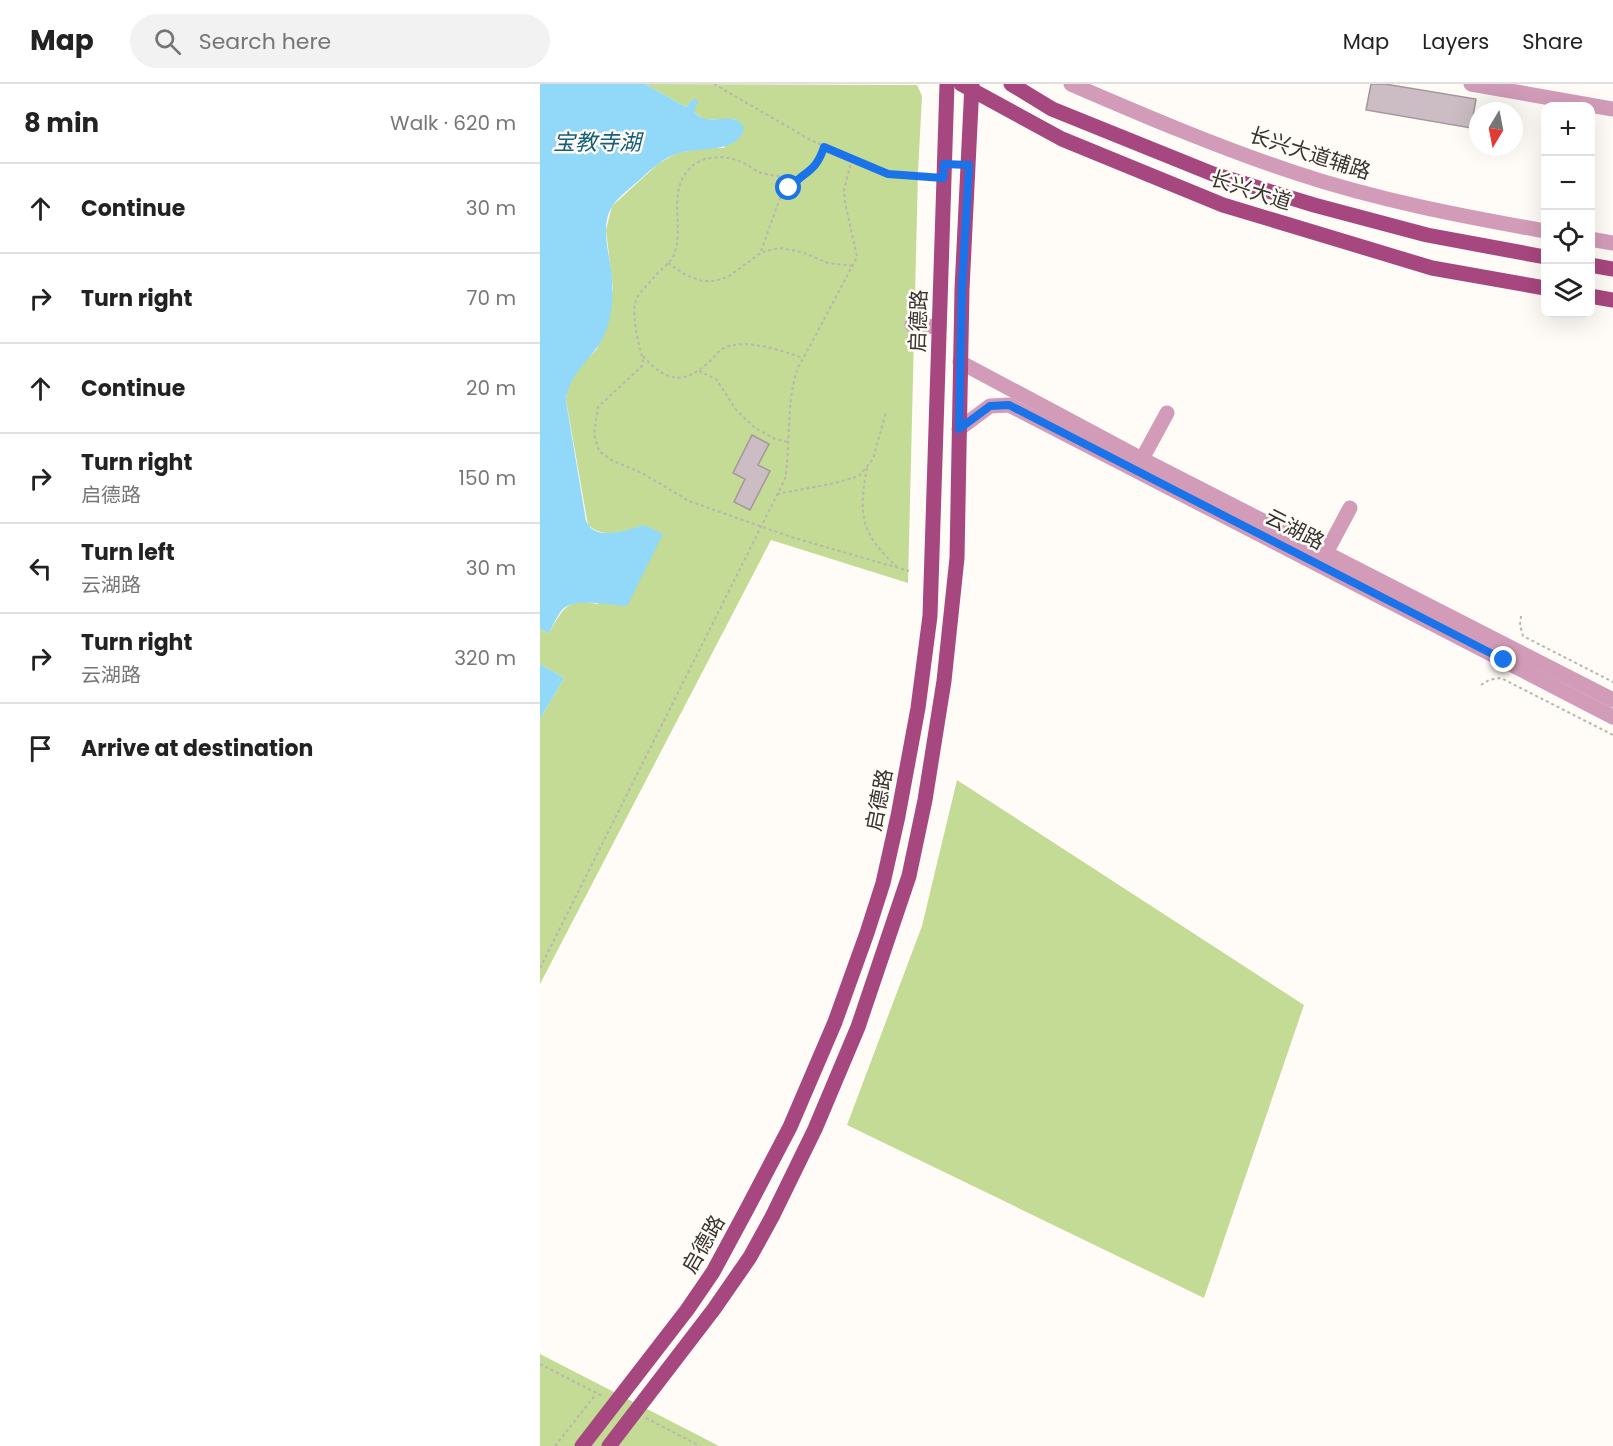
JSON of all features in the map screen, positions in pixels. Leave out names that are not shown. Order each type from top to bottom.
[{"type":"main road","name":"启德路","points":[[588,1444],[713,1272],[790,1127],[835,1022],[867,933],[882,883],[898,816],[918,708],[930,616],[947,84]]},
{"type":"main road","name":"长兴大道","points":[[1011,84],[1052,109],[1213,174],[1314,205],[1427,235],[1541,255]]},
{"type":"main road","name":"启德路","points":[[609,1446],[711,1314],[750,1257],[772,1217],[815,1129],[858,1027],[909,876],[925,800],[944,681],[957,558],[960,362],[969,165],[968,86]]},
{"type":"main road","name":"长兴大道","points":[[968,86],[1062,140],[1223,205],[1432,268],[1541,287]]},
{"type":"main road","points":[[944,171],[969,165]]},
{"type":"main road","points":[[1595,266],[1613,269]]},
{"type":"main road","points":[[1595,297],[1613,300]]},
{"type":"main road","points":[[693,1302],[711,1314]]},
{"type":"street","name":"长兴大道辅路","points":[[1071,84],[1174,128],[1297,174],[1400,203],[1541,230]]},
{"type":"street","points":[[1471,84],[1613,109]]},
{"type":"street","points":[[1595,240],[1613,243]]},
{"type":"street","points":[[912,324],[939,327]]},
{"type":"street","name":"云湖路","points":[[960,362],[1142,459],[1613,700]]},
{"type":"street","name":"云湖路","points":[[959,429],[990,406],[1009,405],[1613,717]]},
{"type":"street","points":[[1142,459],[1167,413]]},
{"type":"street","points":[[1326,553],[1350,508]]},
{"type":"path","points":[[714,84],[824,147],[888,174],[944,171]]},
{"type":"path","points":[[761,253],[780,198],[799,178],[815,167],[824,147]]},
{"type":"path","points":[[799,178],[760,173],[741,162],[720,157],[700,160],[688,170],[680,183],[676,204],[679,232],[672,258],[642,291],[634,308],[642,366],[598,407],[594,434],[599,451],[613,461],[642,473],[689,501],[761,527],[909,571]]},
{"type":"path","points":[[540,968],[785,480],[789,415],[797,366],[803,359],[857,257],[844,190],[852,159]]},
{"type":"path","points":[[668,262],[686,275],[714,281],[729,278],[761,253],[780,248],[802,252],[828,263],[854,266]]},
{"type":"path","points":[[641,354],[656,370],[676,379],[693,375],[711,361],[719,351],[735,344],[776,348],[803,359]]},
{"type":"path","points":[[699,371],[716,379],[737,411],[755,428],[775,439],[788,442]]},
{"type":"path","points":[[777,494],[859,476],[873,459],[886,412]]},
{"type":"path","points":[[867,466],[862,510],[866,528],[880,551],[900,569]]},
{"type":"path","points":[[1521,616],[1520,625],[1523,636],[1613,682]]},
{"type":"path","points":[[1481,685],[1501,678],[1613,735]]},
{"type":"path","points":[[555,1446],[597,1393]]},
{"type":"green space","points":[[645,84],[917,85],[922,96],[918,172],[908,583],[771,540],[540,984],[540,719],[564,678],[540,664],[540,629],[549,633],[563,611],[572,604],[587,602],[598,604],[640,526],[627,531],[606,533],[588,525],[566,400],[568,385],[578,369],[597,349],[613,289],[606,230],[612,206],[658,164],[677,153],[705,148],[724,148],[735,119],[703,119],[694,112],[694,98],[686,107]]},
{"type":"green space","points":[[957,780],[1304,1005],[1204,1298],[847,1125],[922,926]]},
{"type":"green space","points":[[540,1354],[719,1446],[540,1446]]},
{"type":"water","name":"宝教寺湖","points":[[540,84],[645,84],[686,107],[694,98],[698,101],[694,112],[702,118],[736,120],[744,128],[740,137],[726,146],[684,152],[664,160],[620,197],[609,213],[606,240],[612,284],[610,318],[602,340],[572,381],[566,401],[585,518],[592,529],[598,532],[614,533],[644,525],[663,534],[627,606],[585,603],[569,605],[560,613],[549,633],[540,629]]},
{"type":"water","points":[[540,664],[564,678],[540,719]]},
{"type":"building","points":[[1371,84],[1385,84],[1476,99],[1475,102],[1469,102],[1469,128],[1366,110]]},
{"type":"building","points":[[752,435],[769,444],[758,465],[770,471],[750,510],[734,502],[745,479],[733,473]]},
{"type":"route","points":[[789,188],[815,167],[824,147],[888,174],[903,176],[943,178],[944,164],[969,165],[962,289],[959,429],[990,406],[1009,405],[1504,660]]}]
